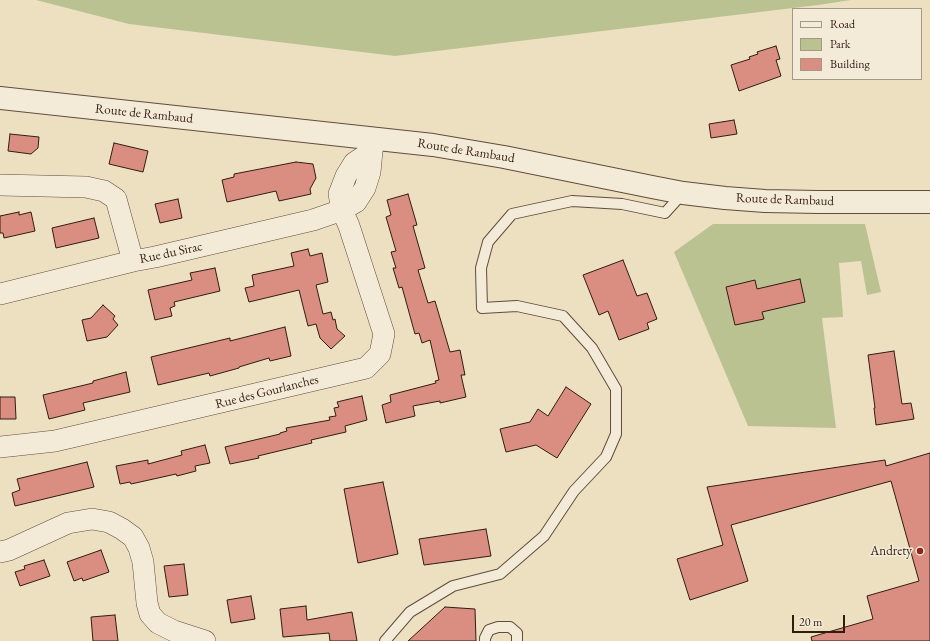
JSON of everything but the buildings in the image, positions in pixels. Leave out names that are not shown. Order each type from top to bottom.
[{"type":"street","name":"Route de Rambaud","points":[[0,98],[373,144],[433,145],[504,157],[683,193],[765,201],[930,202]]},
{"type":"street","points":[[342,210],[356,202],[365,188],[370,172],[373,144]]},
{"type":"street","points":[[0,186],[86,187],[104,191],[116,199],[132,261]]},
{"type":"street","name":"Rue du Sirac","points":[[0,294],[132,261],[313,220],[342,210]]},
{"type":"street","name":"Rue des Gourlanches","points":[[0,447],[55,441],[366,368],[380,354],[384,334],[349,226],[342,210]]},
{"type":"street","points":[[0,552],[9,550],[68,523],[92,519],[109,522],[133,537],[139,548],[143,562],[147,603],[150,614],[158,623],[174,631],[205,641]]},
{"type":"lane","points":[[385,641],[410,612],[453,586],[500,574],[544,536],[574,491],[606,457],[616,434],[616,389],[592,348],[563,316],[517,306],[482,308],[481,268],[488,242],[512,214],[572,201],[622,204],[666,213],[683,193]]},
{"type":"lane","points":[[485,641],[489,630],[498,627],[510,627],[517,633],[518,641]]},
{"type":"green space","points":[[36,0],[851,0],[395,56],[129,24]]},
{"type":"green space","points":[[713,224],[865,224],[881,292],[867,295],[861,261],[839,263],[843,317],[822,318],[836,428],[748,426],[674,252]]},
{"type":"place","name":"Andrety","points":[[920,551]]}]
